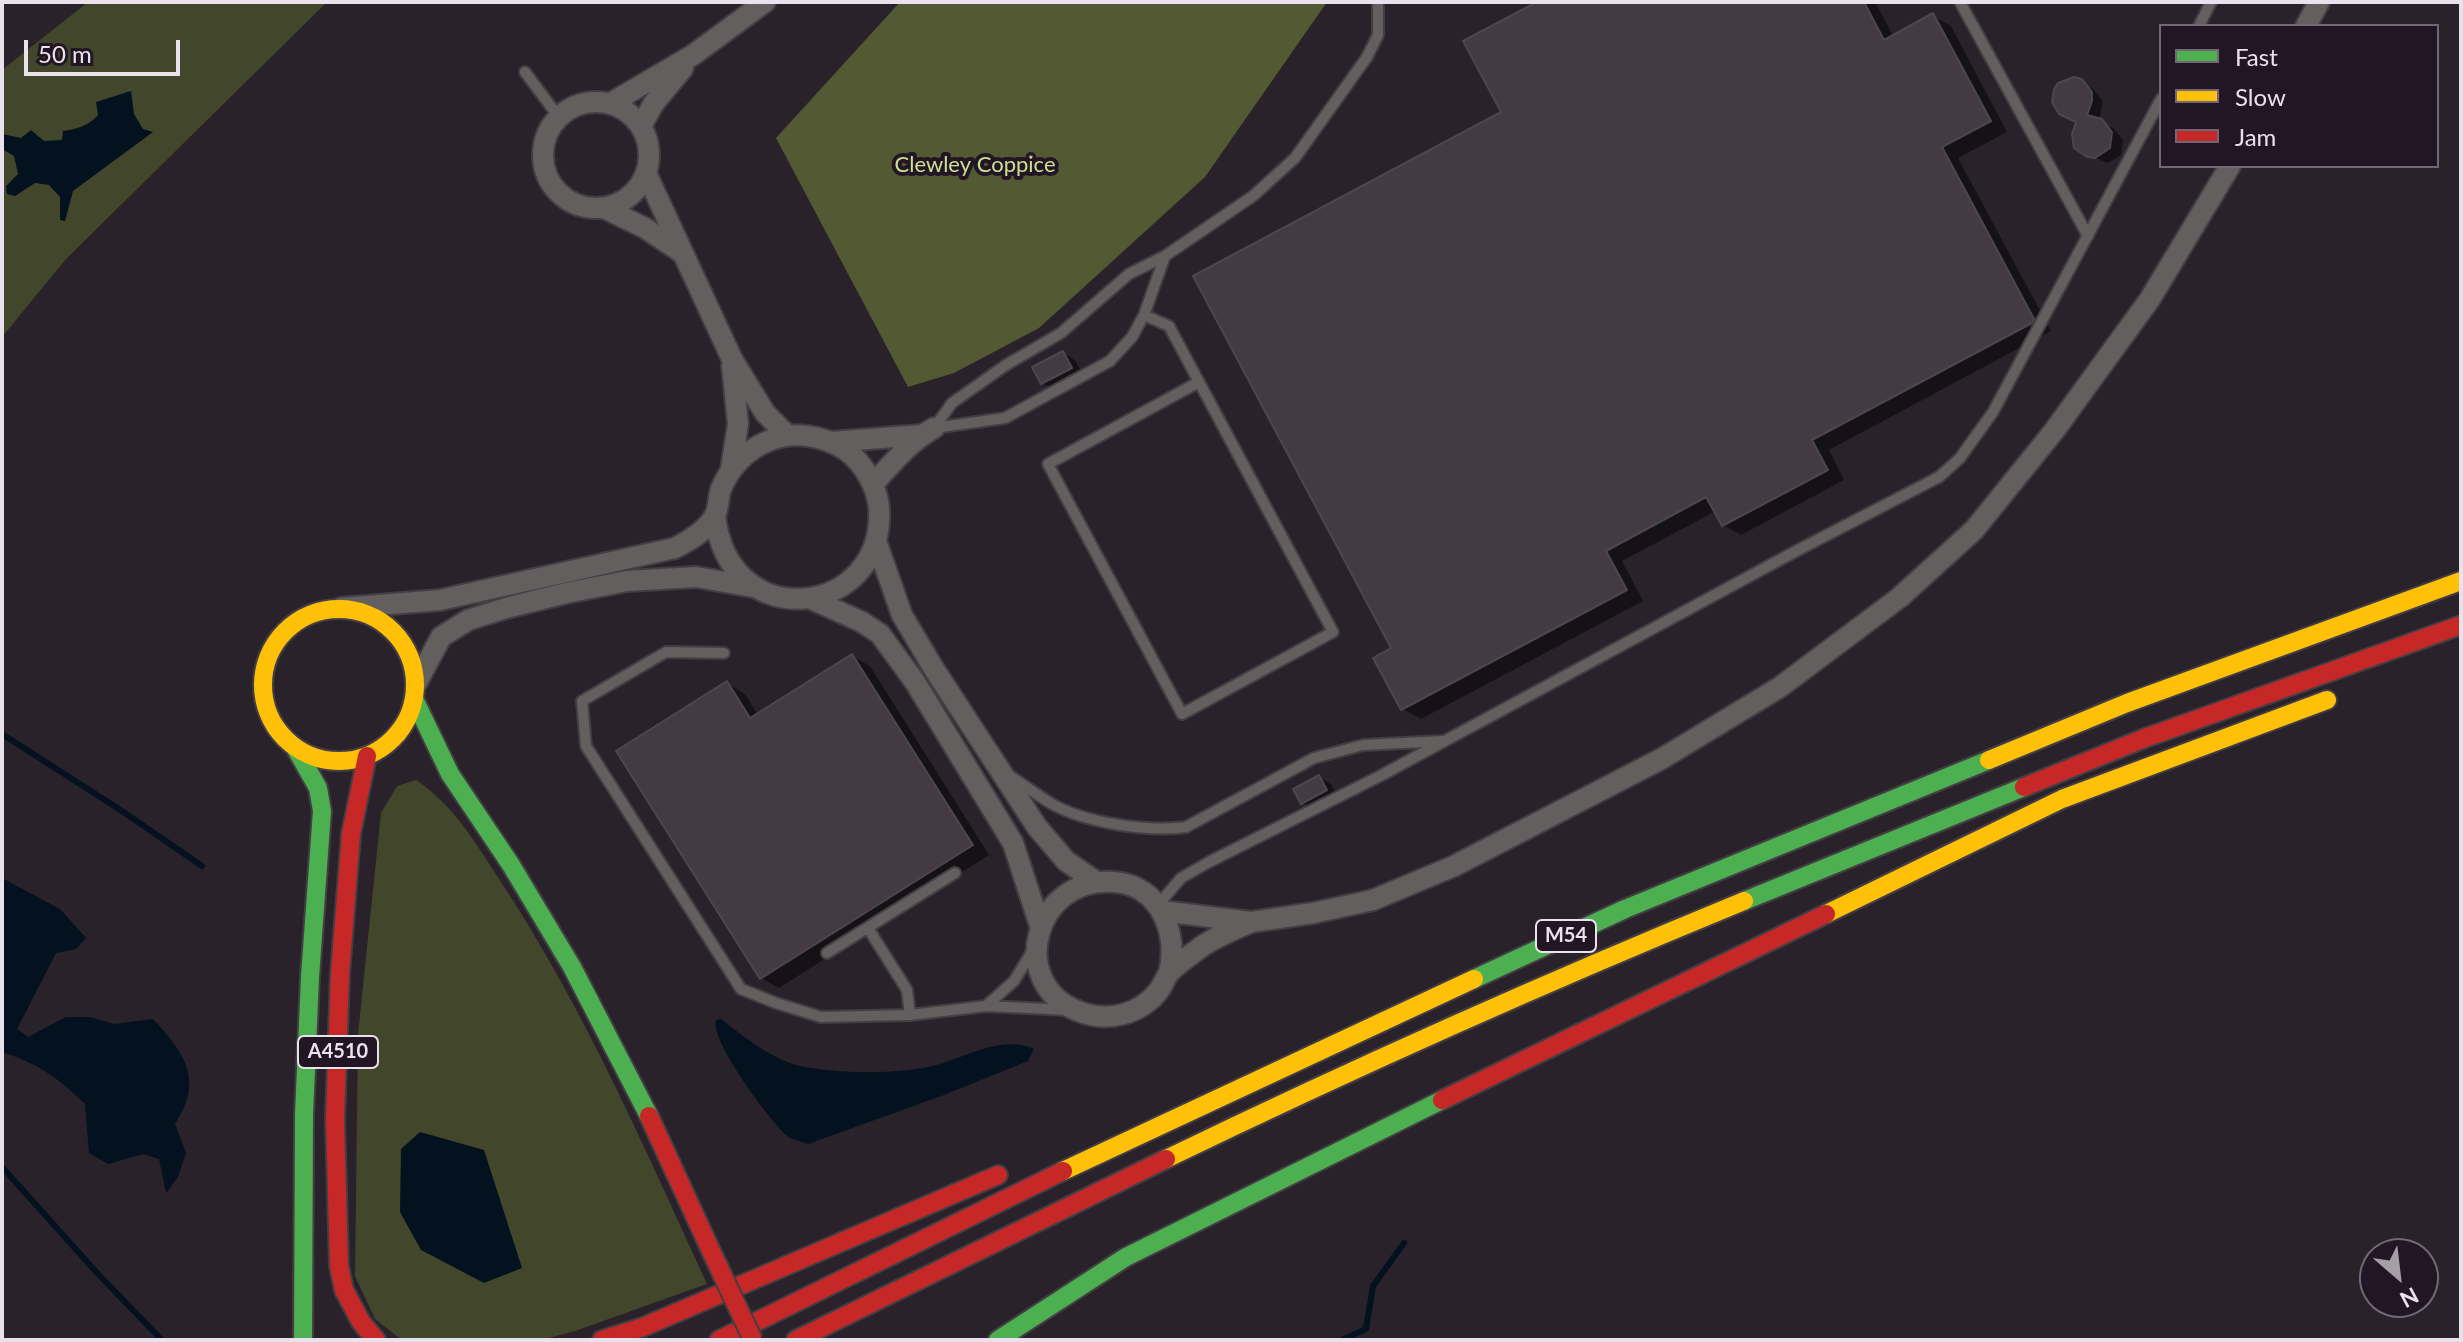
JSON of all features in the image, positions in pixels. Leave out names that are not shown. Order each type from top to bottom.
[{"type":"main road","name":"M54","points":[[719,1340],[1280,1068],[1625,909],[2127,703],[2461,581]]},
{"type":"main road","points":[[341,608],[366,612],[388,625],[404,644],[414,667],[415,692],[450,774],[511,865],[572,967],[639,1094],[753,1340]]},
{"type":"main road","name":"A4510","points":[[303,1340],[304,1115],[322,811],[318,788],[296,749],[274,725],[265,703],[262,680],[268,657],[279,636],[297,621],[318,611],[341,608]]},
{"type":"main road","name":"M54","points":[[796,1340],[1298,1095],[1642,943],[2145,738],[2461,625]]},
{"type":"main road","name":"A4510","points":[[376,1340],[361,1322],[344,1290],[339,1266],[335,1119],[340,974],[350,850],[374,752],[402,728],[415,692]]},
{"type":"main road","points":[[998,1340],[1126,1257],[2049,805],[2343,695]]},
{"type":"main road","points":[[296,749],[323,760],[338,761],[374,752],[410,753],[450,774]]},
{"type":"main road","points":[[1107,1129],[1280,1068]]},
{"type":"main road","points":[[602,1340],[643,1327],[1020,1166]]},
{"type":"street","points":[[611,103],[693,55],[765,2]]},
{"type":"street","points":[[2307,24],[2319,2]]},
{"type":"street","points":[[641,126],[654,103],[693,55]]},
{"type":"street","points":[[592,101],[611,103],[633,116],[648,141],[649,157],[646,173],[630,196],[604,208],[587,208],[558,193],[542,163],[548,130],[558,116],[574,105],[592,101]]},
{"type":"street","points":[[1160,908],[1251,922],[1373,900],[1454,866],[1676,750],[1780,687],[1899,598],[1974,530],[2054,431],[2150,299],[2229,168]]},
{"type":"street","points":[[646,173],[732,359],[765,413],[788,436]]},
{"type":"street","points":[[604,208],[645,228],[681,252]]},
{"type":"street","points":[[732,359],[738,424],[731,469],[720,491],[715,515],[725,556],[754,587]]},
{"type":"street","points":[[830,442],[928,432]]},
{"type":"street","points":[[873,484],[928,432]]},
{"type":"street","points":[[415,692],[441,637],[468,620],[506,608],[575,590],[627,581],[696,577],[754,587],[790,599],[809,598],[835,589],[858,573],[876,541],[879,512],[873,484],[855,459],[830,442],[810,436],[788,436],[766,441],[747,453],[731,469]]},
{"type":"street","points":[[341,608],[440,600],[663,551],[690,541],[715,515]]},
{"type":"street","points":[[876,541],[902,615],[998,768],[1037,827],[1066,861],[1095,881]]},
{"type":"street","points":[[809,598],[862,622],[880,634],[915,682],[1013,843],[1038,935],[1038,964],[1045,983],[1058,999],[1074,1010],[1092,1016],[1111,1017],[1130,1013],[1147,1003],[1169,973],[1200,947],[1251,922]]},
{"type":"street","points":[[1038,935],[1049,910],[1061,896],[1077,886],[1095,881],[1119,882],[1140,890],[1160,908],[1173,941],[1169,973]]},
{"type":"lane","points":[[928,432],[952,403],[1006,365],[1061,333],[1129,274],[1165,256],[1253,196],[1295,158],[1367,57],[1378,35],[1378,2]]},
{"type":"lane","points":[[1960,2],[2088,236]]},
{"type":"lane","points":[[2200,24],[2211,2]]},
{"type":"lane","points":[[525,72],[558,116]]},
{"type":"lane","points":[[1160,908],[1181,878],[1190,873],[1446,741],[1939,477],[1960,458],[1993,412],[2159,103]]},
{"type":"lane","points":[[928,432],[1005,418],[1110,361],[1132,337],[1144,315],[1165,256]]},
{"type":"lane","points":[[1144,315],[1169,326],[1333,632],[1182,714],[1048,464],[1199,382]]},
{"type":"lane","points":[[724,653],[666,652],[582,701],[586,746],[741,989],[821,1017],[910,1015],[986,1006],[1074,1010]]},
{"type":"lane","points":[[998,768],[1054,805],[1127,826],[1167,829],[1186,827],[1314,758],[1363,745],[1446,741]]},
{"type":"lane","points":[[827,953],[955,873]]},
{"type":"lane","points":[[868,928],[907,990],[910,1015]]},
{"type":"lane","points":[[986,1006],[1014,981],[1038,935]]},
{"type":"green space","points":[[88,2],[327,2],[66,259],[2,337],[2,70]]},
{"type":"green space","name":"Clewley Coppice","points":[[900,2],[1327,2],[1205,177],[1039,328],[954,373],[908,387],[776,138]]},
{"type":"green space","points":[[416,780],[453,813],[531,930],[612,1079],[707,1284],[541,1340],[402,1340],[375,1319],[355,1276],[358,1034],[381,813],[397,786]]},
{"type":"water","points":[[131,91],[134,114],[143,129],[153,132],[73,191],[65,221],[60,220],[60,197],[49,185],[35,183],[15,196],[7,194],[6,186],[18,174],[14,156],[2,149],[2,134],[21,138],[31,130],[44,141],[62,140],[63,131],[86,124],[98,115],[96,102]]},
{"type":"water","points":[[2,878],[60,909],[86,938],[76,949],[56,953],[17,1029],[28,1037],[66,1017],[90,1017],[114,1024],[153,1019],[182,1056],[187,1068],[188,1094],[175,1124],[186,1153],[178,1177],[166,1193],[159,1159],[143,1154],[108,1164],[89,1153],[85,1104],[47,1072],[2,1052]]},
{"type":"water","points":[[721,1019],[779,1059],[833,1071],[889,1072],[925,1068],[999,1045],[1023,1045],[1034,1049],[1028,1061],[808,1144],[786,1135],[742,1079],[722,1045],[716,1020]]},
{"type":"water","points":[[420,1132],[484,1150],[522,1268],[484,1283],[421,1250],[400,1212],[401,1149]]},
{"type":"building","points":[[1537,2],[1864,2],[1884,40],[1933,13],[1991,121],[1942,147],[2034,319],[2032,323],[1812,440],[1828,470],[1722,526],[1706,497],[1606,551],[1627,590],[1401,710],[1373,658],[1391,648],[1193,276],[1501,112],[1463,41]]},
{"type":"building","points":[[2074,77],[2082,79],[2092,92],[2087,115],[2102,119],[2112,132],[2110,148],[2095,158],[2087,157],[2074,148],[2072,134],[2076,122],[2059,114],[2052,102],[2058,83]]},
{"type":"building","points":[[1063,351],[1072,368],[1041,384],[1032,367]]},
{"type":"building","points":[[852,654],[973,845],[760,979],[616,751],[727,681],[750,718]]},
{"type":"building","points":[[1319,775],[1327,790],[1301,804],[1293,789]]},
{"type":"waterway","points":[[2,734],[202,866]]},
{"type":"waterway","points":[[2,1167],[162,1340]]},
{"type":"waterway","points":[[1342,1340],[1366,1329],[1373,1286],[1404,1243]]},
{"type":"traffic: fast","points":[[415,701],[450,774],[511,865],[572,967],[649,1116]]},
{"type":"traffic: fast","points":[[296,749],[318,788],[322,811],[304,1115],[303,1340]]},
{"type":"traffic: fast","points":[[1474,979],[1625,909],[1989,760]]},
{"type":"traffic: fast","points":[[1744,901],[2024,787]]},
{"type":"traffic: fast","points":[[998,1340],[1126,1257],[1442,1100]]},
{"type":"traffic: slow","points":[[1989,760],[2127,703],[2461,581]]},
{"type":"traffic: slow","points":[[339,609],[368,614],[393,631],[410,656],[415,685],[410,714],[393,739],[368,756],[339,761],[310,756],[285,739],[268,714],[263,685],[268,656],[285,631],[310,614],[339,609]]},
{"type":"traffic: slow","points":[[1826,914],[2062,799],[2327,700]]},
{"type":"traffic: slow","points":[[1166,1159],[1453,1026],[1744,901]]},
{"type":"traffic: slow","points":[[1063,1171],[1474,979]]},
{"type":"traffic: jam","points":[[2024,787],[2145,738],[2461,625]]},
{"type":"traffic: jam","points":[[367,756],[351,834],[340,974],[335,1119],[339,1266],[344,1290],[361,1322],[376,1340]]},
{"type":"traffic: jam","points":[[1442,1100],[1826,914]]},
{"type":"traffic: jam","points":[[649,1116],[712,1253]]},
{"type":"traffic: jam","points":[[796,1340],[1166,1159]]},
{"type":"traffic: jam","points":[[719,1340],[1063,1171]]},
{"type":"traffic: jam","points":[[602,1340],[643,1327],[998,1175]]},
{"type":"traffic: jam","points":[[712,1253],[753,1340]]}]
